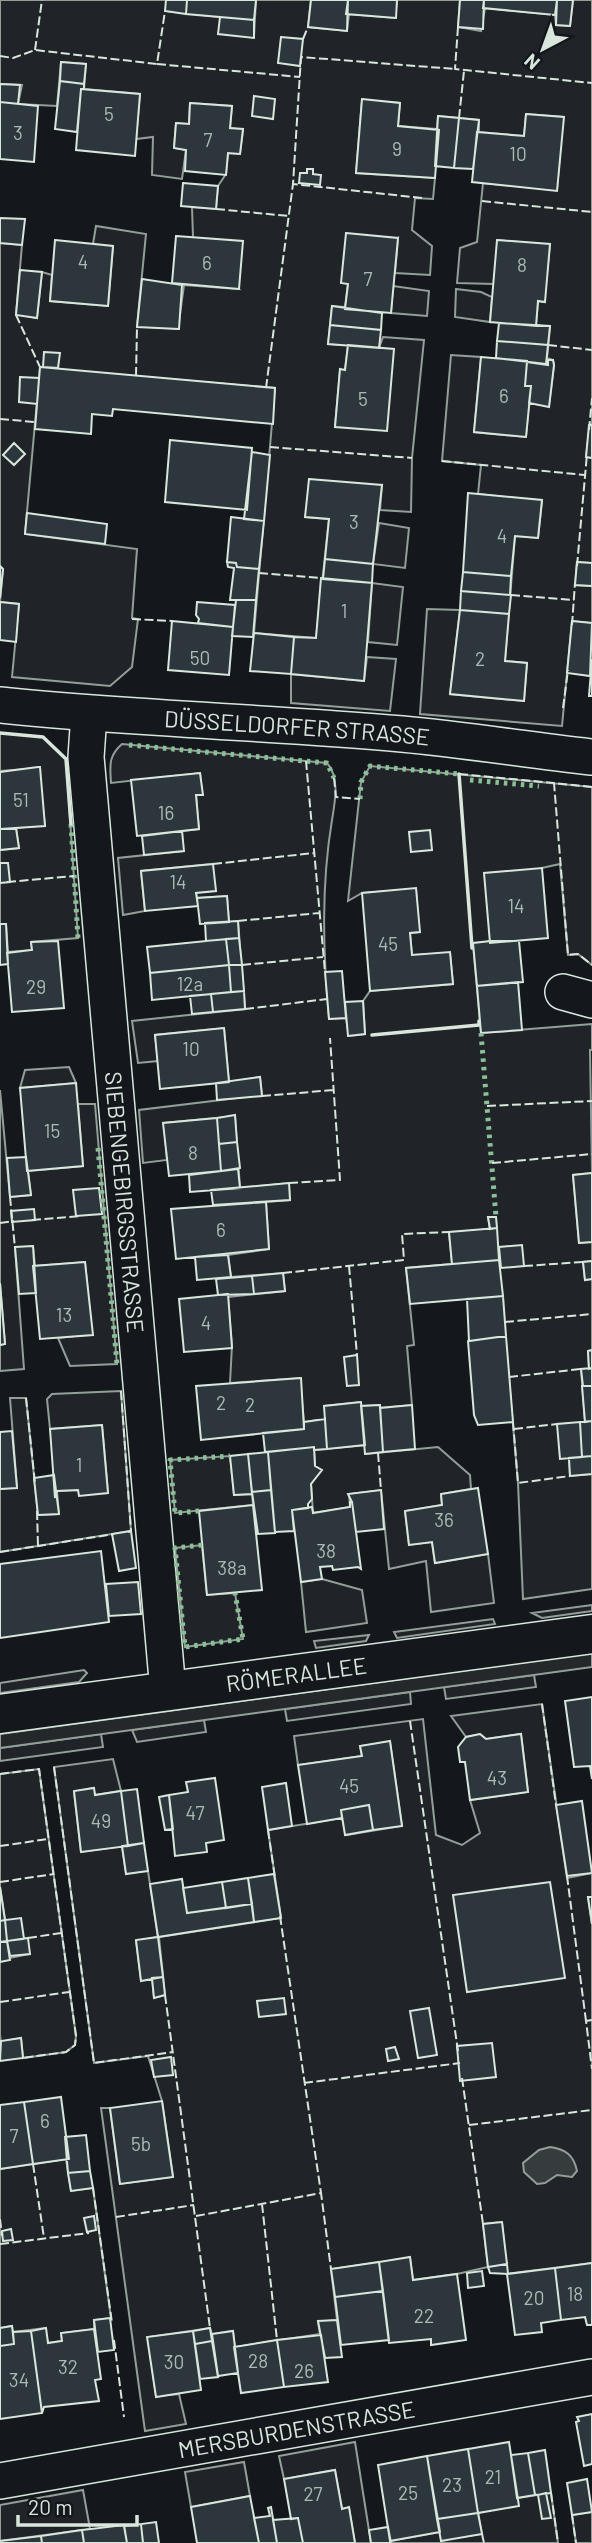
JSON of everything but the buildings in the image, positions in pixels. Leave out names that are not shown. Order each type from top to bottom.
[{"type":"street","name":"DÜSSELDORFER STRASSE","points":[[0,705],[89,714],[145,715],[403,734],[592,757]]},
{"type":"street","name":"SIEBENGEBIRGSSTRASSE","points":[[89,714],[86,757],[168,1692]]},
{"type":"street","name":"RÖMERALLEE","points":[[0,1714],[592,1634]]},
{"type":"street","name":"MERSBURDENSTRASSE","points":[[0,2481],[592,2378]]},
{"type":"shaded area","points":[[0,0],[166,0],[166,11],[220,17],[254,36],[256,0],[311,0],[308,27],[347,31],[349,14],[395,18],[397,0],[460,0],[458,27],[481,31],[485,8],[555,15],[556,25],[570,26],[573,0],[592,0],[592,424],[586,457],[592,458],[592,563],[577,562],[575,585],[592,586],[592,623],[572,621],[562,726],[420,714],[427,609],[460,610],[450,694],[524,701],[527,663],[505,661],[515,536],[538,538],[542,501],[478,494],[481,465],[442,461],[451,355],[481,357],[474,432],[526,437],[529,403],[549,406],[554,365],[553,360],[547,358],[550,327],[536,325],[538,301],[544,302],[550,245],[498,240],[494,284],[457,283],[460,248],[477,242],[483,183],[557,190],[563,117],[526,114],[524,136],[479,132],[479,120],[438,116],[437,129],[398,126],[400,103],[362,100],[356,173],[435,178],[433,199],[415,198],[412,230],[432,246],[430,275],[395,273],[398,238],[348,284],[345,307],[332,306],[328,344],[348,345],[345,370],[340,370],[335,426],[383,337],[424,340],[412,458],[411,512],[380,510],[382,485],[305,517],[329,519],[316,638],[254,633],[275,388],[40,368],[25,534],[137,549],[132,618],[138,619],[132,667],[110,686],[12,677],[19,604],[0,602],[3,569],[0,566],[0,243],[22,245],[16,314],[37,318],[42,272],[52,275],[50,301],[108,306],[113,247],[93,244],[96,226],[146,234],[137,326],[178,329],[184,285],[239,289],[193,237],[192,207],[216,209],[218,186],[226,174],[228,153],[240,154],[243,130],[230,128],[232,106],[190,103],[189,124],[176,123],[174,148],[186,150],[182,179],[152,175],[153,137],[136,139],[140,94],[84,89],[86,64],[61,62],[57,106],[18,104],[22,85],[0,84]]},
{"type":"shaded area","points":[[393,286],[429,291],[427,316],[391,313]]},
{"type":"shaded area","points":[[456,289],[481,292],[492,297],[490,322],[455,317]]},
{"type":"shaded area","points":[[379,523],[409,528],[405,568],[373,564]]},
{"type":"shaded area","points":[[372,583],[403,587],[397,645],[368,642]]},
{"type":"shaded area","points":[[367,657],[396,659],[390,711],[291,703],[291,674],[364,681]]},
{"type":"shaded area","points":[[0,733],[43,737],[66,759],[78,938],[31,942],[32,950],[8,952],[6,924],[0,924],[0,850],[19,848],[16,828],[45,825],[38,768],[0,771]]},
{"type":"shaded area","points":[[122,744],[327,763],[334,775],[336,790],[328,845],[325,894],[324,944],[329,1019],[346,1018],[349,1036],[365,1034],[363,1001],[370,991],[453,984],[450,953],[412,955],[410,933],[419,932],[416,889],[362,893],[348,901],[361,782],[370,766],[592,787],[592,965],[578,954],[568,955],[560,864],[542,868],[491,941],[473,944],[481,1033],[592,1024],[592,1173],[573,1175],[579,1243],[592,1242],[592,1261],[583,1262],[585,1280],[592,1279],[592,1350],[588,1351],[589,1369],[581,1369],[585,1422],[569,1458],[570,1476],[592,1474],[592,1589],[523,1599],[518,1483],[495,1217],[488,1217],[490,1229],[449,1233],[452,1264],[406,1268],[414,1345],[407,1346],[412,1405],[380,1408],[380,1405],[361,1406],[360,1402],[325,1406],[325,1419],[304,1422],[300,1378],[230,1383],[232,1345],[228,1297],[285,1291],[283,1273],[231,1277],[228,1255],[269,1249],[266,1202],[290,1200],[289,1183],[240,1188],[235,1116],[164,1123],[167,1160],[143,1163],[139,1110],[262,1095],[260,1077],[229,1082],[224,1028],[155,1035],[158,1061],[138,1063],[132,1021],[245,1009],[238,921],[229,922],[227,896],[197,898],[196,893],[212,864],[141,871],[145,911],[123,915],[118,858],[183,851],[182,831],[199,829],[196,795],[202,794],[200,773],[111,783],[112,757]]},
{"type":"shaded area","points":[[69,1067],[76,1083],[20,1088],[25,1070]]},
{"type":"shaded area","points":[[0,1090],[10,1197],[31,1195],[28,1171],[83,1166],[78,1104],[95,1104],[117,1364],[70,1366],[58,1338],[92,1334],[85,1262],[35,1266],[33,1246],[15,1248],[24,1369],[0,1371],[0,1345],[5,1344],[0,1283]]},
{"type":"shaded area","points":[[121,1391],[131,1531],[0,1552],[0,1489],[17,1487],[10,1398],[26,1398],[38,1515],[59,1514],[57,1491],[108,1492],[102,1425],[50,1429],[47,1399],[52,1394]]},
{"type":"shaded area","points":[[365,1445],[366,1454],[438,1447],[470,1475],[471,1489],[441,1494],[442,1505],[405,1511],[409,1545],[432,1542],[435,1563],[488,1554],[494,1603],[431,1612],[426,1561],[389,1569],[381,1490],[349,1494],[350,1507],[313,1513],[311,1484],[321,1470],[315,1466],[314,1450]]},
{"type":"shaded area","points":[[230,1456],[234,1495],[252,1494],[253,1505],[175,1513],[170,1460]]},
{"type":"shaded area","points":[[202,1545],[207,1595],[235,1593],[243,1639],[185,1647],[175,1548]]},
{"type":"shaded area","points":[[322,1579],[362,1590],[367,1623],[306,1632],[301,1582]]},
{"type":"shaded area","points":[[592,1605],[592,1611],[542,1618],[532,1613]]},
{"type":"shaded area","points":[[493,1619],[495,1624],[397,1638],[394,1632]]},
{"type":"shaded area","points":[[369,1635],[366,1641],[316,1648],[314,1641]]},
{"type":"shaded area","points":[[592,1653],[592,1667],[0,1748],[0,1734]]},
{"type":"shaded area","points":[[84,1670],[87,1673],[79,1682],[0,1693],[0,1683]]},
{"type":"shaded area","points":[[534,1675],[536,1687],[446,1699],[444,1687]]},
{"type":"shaded area","points":[[410,1692],[411,1704],[287,1721],[285,1709]]},
{"type":"shaded area","points":[[542,1704],[567,1878],[592,1873],[592,1897],[588,1898],[592,1924],[592,2263],[507,2274],[502,2222],[483,2224],[488,2267],[413,2280],[410,2258],[331,2269],[337,2320],[318,2322],[320,2334],[235,2347],[233,2331],[212,2334],[210,2328],[148,2337],[156,2396],[179,2394],[186,2424],[145,2431],[101,2108],[110,2108],[120,2184],[173,2177],[162,2101],[148,2056],[94,2063],[54,1767],[113,1759],[121,1791],[95,1795],[93,1788],[74,1792],[81,1852],[122,1846],[126,1873],[148,1871],[158,1937],[136,1941],[141,1980],[152,1978],[154,1998],[165,1995],[159,1937],[281,1918],[268,1830],[342,1818],[346,1835],[402,1826],[390,1742],[360,1746],[362,1756],[298,1765],[294,1736],[423,1719],[436,1835],[462,1845],[480,1833],[470,1800],[528,1792],[521,1734],[486,1739],[480,1734],[466,1737],[451,1716]]},
{"type":"shaded area","points":[[204,1720],[206,1732],[137,1742],[132,1730]]},
{"type":"shaded area","points":[[101,1734],[103,1747],[0,1761],[0,1748]]},
{"type":"shaded area","points":[[39,1769],[76,2036],[75,2045],[66,2052],[23,2058],[21,2038],[1,2042],[0,2035],[0,1960],[29,1954],[24,1939],[5,1920],[0,1887],[0,1774]]},
{"type":"shaded area","points":[[550,2147],[568,2154],[577,2171],[572,2177],[557,2175],[545,2183],[537,2184],[524,2172],[523,2163],[539,2150]]},
{"type":"shaded area","points":[[66,2159],[71,2191],[93,2188],[111,2318],[94,2320],[94,2329],[61,2333],[62,2341],[48,2343],[45,2328],[13,2332],[12,2326],[0,2328],[0,2169]]},
{"type":"shaded area","points":[[355,2442],[371,2543],[355,2543],[349,2508],[342,2509],[335,2470],[284,2479],[279,2456]]},
{"type":"shaded area","points":[[244,2462],[250,2496],[191,2507],[185,2472]]},
{"type":"shaded area","points":[[83,2490],[90,2529],[0,2541],[0,2505]]},
{"type":"shaded area","points":[[551,2493],[558,2543],[390,2541],[440,2532],[442,2540],[482,2534],[478,2513],[517,2498]]},
{"type":"shaded area","points":[[592,2512],[592,2543],[576,2543],[572,2515]]},
{"type":"hedge","points":[[129,745],[327,763],[334,778]]},
{"type":"hedge","points":[[360,799],[361,782],[370,766],[459,774]]},
{"type":"hedge","points":[[470,780],[539,786]]},
{"type":"hedge","points":[[71,824],[78,938]]},
{"type":"hedge","points":[[481,1033],[496,1217]]},
{"type":"hedge","points":[[98,1148],[117,1364]]},
{"type":"hedge","points":[[199,1511],[175,1513],[170,1460],[230,1456]]},
{"type":"hedge","points":[[202,1545],[175,1548],[185,1647],[243,1639],[235,1593]]},
{"type":"fence","points":[[35,50],[42,0]]},
{"type":"fence","points":[[0,56],[13,58],[35,50],[157,64],[165,11]]},
{"type":"fence","points":[[303,39],[308,27]]},
{"type":"fence","points":[[458,27],[455,69],[592,83]]},
{"type":"fence","points":[[422,198],[293,184],[301,57],[455,69]]},
{"type":"fence","points":[[157,64],[300,77]]},
{"type":"fence","points":[[459,118],[464,71]]},
{"type":"fence","points":[[266,388],[293,184]]},
{"type":"fence","points":[[482,201],[592,212]]},
{"type":"fence","points":[[216,209],[289,216]]},
{"type":"fence","points":[[16,315],[40,367]]},
{"type":"fence","points":[[136,376],[137,327]]},
{"type":"fence","points":[[548,345],[592,350]]},
{"type":"fence","points":[[589,430],[592,398]]},
{"type":"fence","points":[[0,419],[35,422]]},
{"type":"fence","points":[[270,447],[412,458]]},
{"type":"fence","points":[[577,566],[587,454]]},
{"type":"fence","points":[[442,461],[585,475]]},
{"type":"fence","points":[[259,573],[321,578]]},
{"type":"fence","points":[[572,625],[575,583]]},
{"type":"fence","points":[[511,595],[574,600]]},
{"type":"fence","points":[[132,619],[172,621]]},
{"type":"fence","points":[[563,708],[568,670]]},
{"type":"fence","points":[[306,761],[325,972]]},
{"type":"fence","points":[[459,774],[554,783]]},
{"type":"fence","points":[[334,778],[336,797],[360,799]]},
{"type":"fence","points":[[592,787],[554,783],[568,955],[578,954],[592,965]]},
{"type":"fence","points":[[213,864],[314,853]]},
{"type":"fence","points":[[7,882],[74,876]]},
{"type":"fence","points":[[238,921],[319,913]]},
{"type":"fence","points":[[242,965],[323,957]]},
{"type":"fence","points":[[245,1009],[327,999]]},
{"type":"fence","points":[[289,1183],[340,1180],[330,1038]]},
{"type":"fence","points":[[262,1096],[334,1090]]},
{"type":"fence","points":[[487,1106],[592,1101]]},
{"type":"fence","points":[[492,1163],[592,1154]]},
{"type":"fence","points":[[10,1197],[15,1248]]},
{"type":"fence","points":[[32,1220],[81,1216]]},
{"type":"fence","points":[[0,1223],[14,1221]]},
{"type":"fence","points":[[283,1273],[404,1260],[402,1234],[449,1232]]},
{"type":"fence","points":[[524,1266],[583,1262]]},
{"type":"fence","points":[[349,1266],[357,1355]]},
{"type":"fence","points":[[505,1322],[592,1314]]},
{"type":"fence","points":[[509,1377],[581,1369]]},
{"type":"fence","points":[[121,1391],[131,1531],[128,1532]]},
{"type":"fence","points":[[26,1398],[35,1483]]},
{"type":"fence","points":[[513,1422],[518,1483],[570,1476]]},
{"type":"fence","points":[[514,1429],[557,1424]]},
{"type":"fence","points":[[378,1453],[381,1490]]},
{"type":"fence","points":[[37,1511],[38,1546]]},
{"type":"fence","points":[[0,1552],[114,1534]]},
{"type":"fence","points":[[542,1704],[556,1805]]},
{"type":"fence","points":[[410,1721],[458,2051]]},
{"type":"fence","points":[[54,1767],[94,2063],[173,2052]]},
{"type":"fence","points":[[0,1774],[39,1769],[76,2036],[75,2045],[66,2052],[23,2058]]},
{"type":"fence","points":[[268,1830],[275,1878]]},
{"type":"fence","points":[[0,1846],[48,1839]]},
{"type":"fence","points":[[0,1882],[54,1874]]},
{"type":"fence","points":[[567,1876],[586,2021]]},
{"type":"fence","points":[[280,1916],[321,2193]]},
{"type":"fence","points":[[28,1938],[61,1933]]},
{"type":"fence","points":[[0,2002],[69,1992]]},
{"type":"fence","points":[[165,1995],[210,2328]]},
{"type":"fence","points":[[592,2020],[586,2021],[592,2069]]},
{"type":"fence","points":[[304,2083],[460,2063]]},
{"type":"fence","points":[[462,2078],[483,2224]]},
{"type":"fence","points":[[469,2125],[592,2110]]},
{"type":"fence","points":[[33,2164],[44,2238]]},
{"type":"fence","points":[[93,2188],[112,2323]]},
{"type":"fence","points":[[196,2216],[321,2193],[331,2269]]},
{"type":"fence","points":[[262,2204],[277,2340]]},
{"type":"fence","points":[[116,2217],[194,2205]]},
{"type":"fence","points":[[0,2219],[2,2236]]},
{"type":"fence","points":[[0,2244],[89,2233]]},
{"type":"fence","points":[[114,2340],[124,2417]]},
{"type":"fence","points":[[551,2493],[558,2543]]},
{"type":"fence","points":[[572,2515],[576,2543]]},
{"type":"fence","points":[[482,2534],[484,2543]]},
{"type":"wall","points":[[0,733],[43,737],[66,759],[71,824]]},
{"type":"wall","points":[[459,774],[472,948]]},
{"type":"wall","points":[[372,1035],[479,1025],[479,1021]]}]
